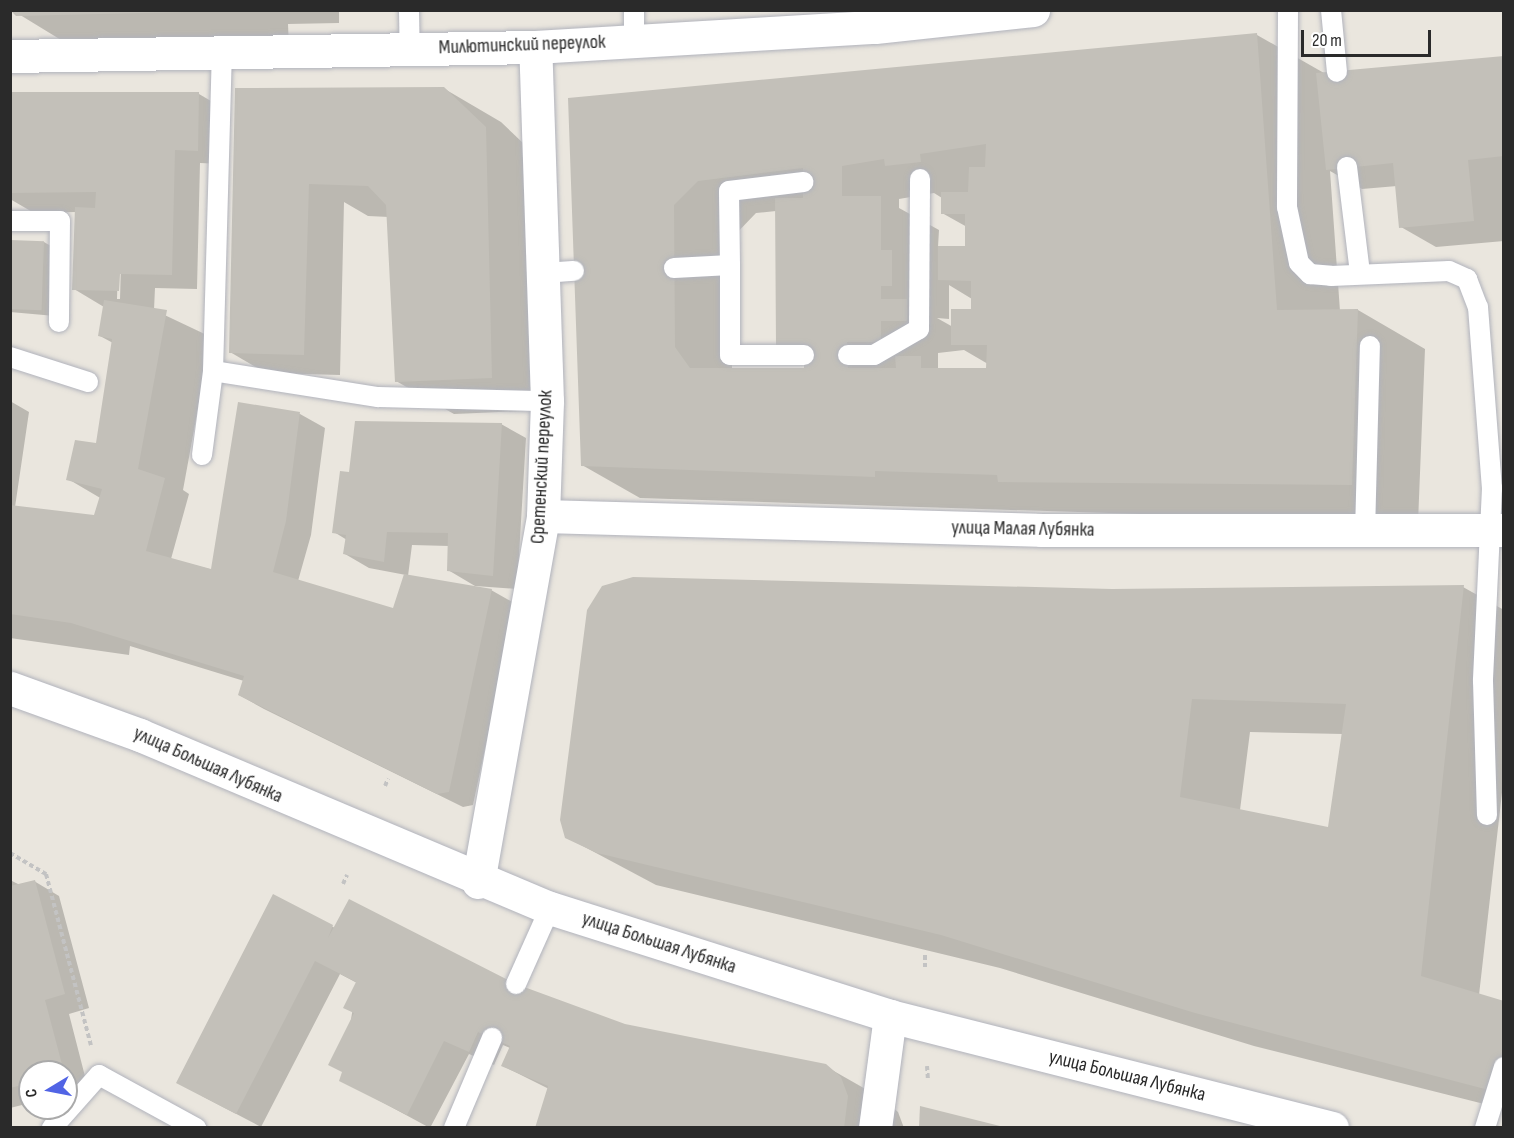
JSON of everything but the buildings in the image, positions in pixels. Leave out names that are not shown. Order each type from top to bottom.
[{"type":"street","name":"Милютинский переулок","points":[[10,56],[535,47],[634,26],[875,27],[1033,10]]},
{"type":"street","name":"Сретенский переулок","points":[[478,882],[543,516],[547,401],[558,272],[535,47]]},
{"type":"street","name":"улица Малая Лубянка","points":[[543,516],[1365,533],[1496,530]]},
{"type":"street","name":"улица Большая Лубянка","points":[[10,688],[140,735],[478,882],[550,908],[890,1016],[1332,1128]]},
{"type":"street","points":[[875,1128],[890,1016]]},
{"type":"lane","points":[[409,10],[410,49]]},
{"type":"lane","points":[[1288,10],[1291,243],[1310,274],[1449,271],[1467,279],[1481,330],[1496,530],[1483,681],[1487,815]]},
{"type":"lane","points":[[1331,10],[1337,72]]},
{"type":"lane","points":[[202,455],[213,371],[222,52]]},
{"type":"lane","points":[[1347,167],[1360,273]]},
{"type":"lane","points":[[848,355],[874,355],[919,329],[920,179]]},
{"type":"lane","points":[[803,182],[729,191],[730,355],[804,355]]},
{"type":"lane","points":[[10,220],[60,221],[59,322]]},
{"type":"lane","points":[[674,268],[730,265]]},
{"type":"lane","points":[[1365,533],[1370,346]]},
{"type":"lane","points":[[10,357],[88,382]]},
{"type":"lane","points":[[213,371],[378,397],[547,401]]},
{"type":"lane","points":[[516,984],[550,908]]},
{"type":"lane","points":[[454,1128],[492,1038]]},
{"type":"lane","points":[[1485,1128],[1503,1067]]},
{"type":"lane","points":[[52,1128],[99,1075],[196,1128]]},
{"type":"path","points":[[385,786],[388,779]]},
{"type":"path","points":[[10,853],[46,874],[99,1075]]},
{"type":"path","points":[[343,884],[347,874]]},
{"type":"path","points":[[925,955],[925,968]]},
{"type":"path","points":[[927,1065],[928,1081]]}]
